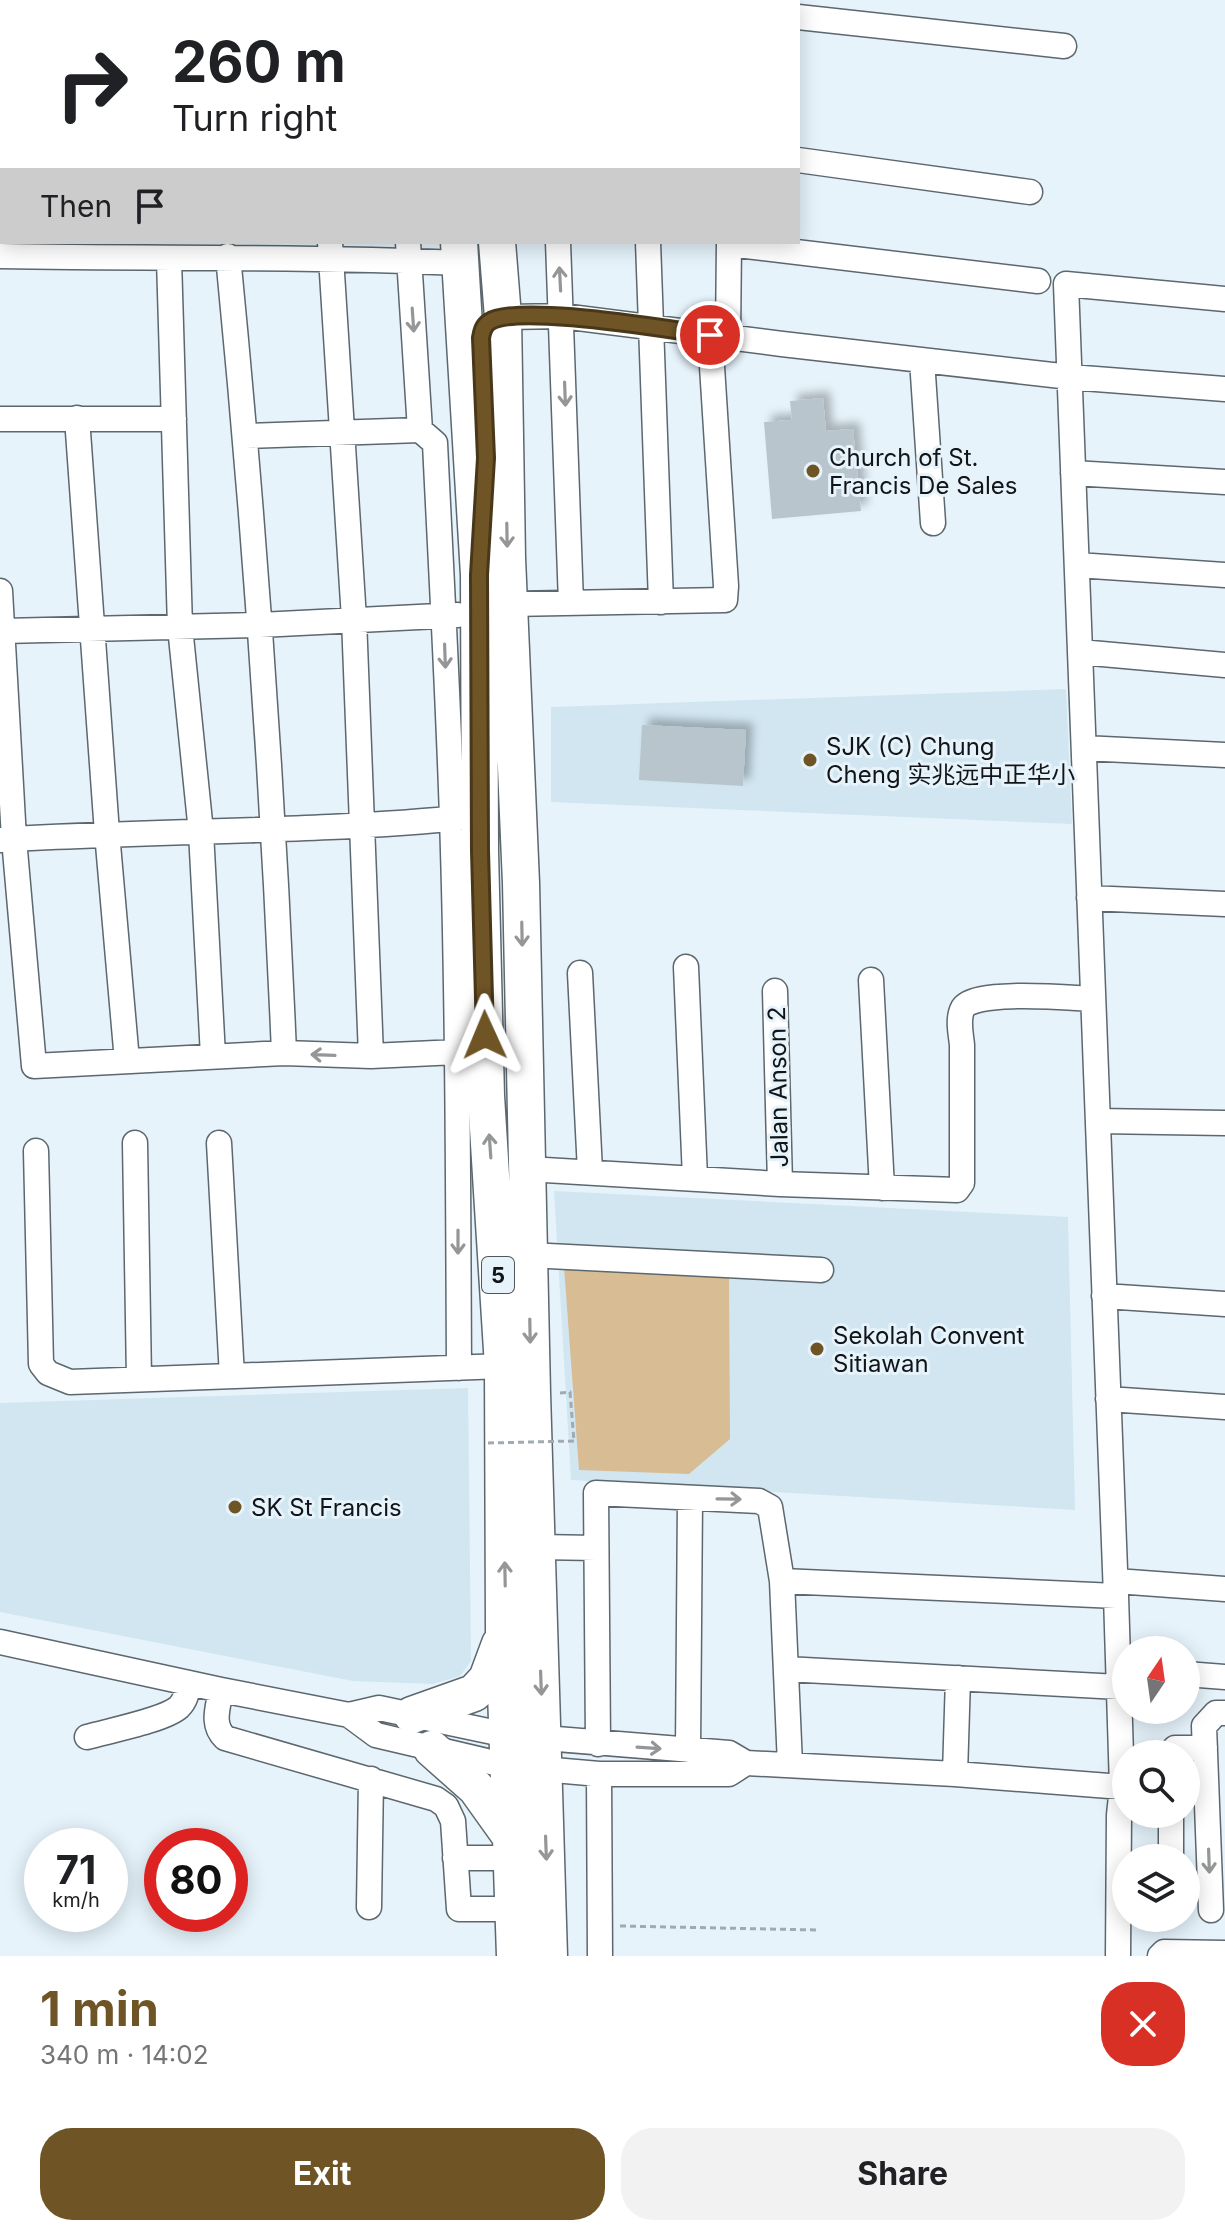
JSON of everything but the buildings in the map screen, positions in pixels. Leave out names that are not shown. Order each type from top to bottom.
[{"type":"highway","name":"5","points":[[497,244],[503,317],[495,609],[521,883],[549,1956]]},
{"type":"highway","name":"5","points":[[467,249],[479,575],[495,609]]},
{"type":"highway","points":[[479,575],[486,458],[481,338],[489,322],[503,317]]},
{"type":"highway","points":[[467,817],[492,811],[499,802],[501,792],[495,609]]},
{"type":"highway","name":"5","points":[[467,817],[503,1366],[504,1633],[515,1956]]},
{"type":"highway","points":[[486,1096],[500,1036],[496,906],[500,893],[521,883]]},
{"type":"highway","points":[[501,1330],[517,1177],[528,1169]]},
{"type":"highway","points":[[412,1715],[474,1693],[487,1679],[504,1633]]},
{"type":"highway","points":[[432,1749],[476,1788],[511,1847]]},
{"type":"street","points":[[800,17],[1064,46]]},
{"type":"street","points":[[800,160],[1030,192]]},
{"type":"street","points":[[558,244],[571,603]]},
{"type":"street","points":[[648,244],[661,602]]},
{"type":"street","points":[[3,631],[260,625],[444,615],[571,603],[721,601],[726,597],[726,586],[719,336],[729,244]]},
{"type":"street","points":[[737,244],[1038,281]]},
{"type":"street","points":[[0,256],[169,259],[220,252],[467,249]]},
{"type":"street","points":[[331,250],[354,619],[371,1056]]},
{"type":"street","points":[[408,251],[420,430]]},
{"type":"street","points":[[220,252],[245,436],[275,828],[284,1053]]},
{"type":"street","points":[[169,259],[180,627],[201,832],[213,1056]]},
{"type":"street","points":[[1119,1636],[1066,284],[1225,299]]},
{"type":"street","points":[[503,317],[562,316],[1070,377],[1225,389]]},
{"type":"street","points":[[922,360],[933,523]]},
{"type":"street","points":[[77,418],[127,1061]]},
{"type":"street","points":[[0,419],[174,419]]},
{"type":"street","points":[[245,436],[420,430],[435,443],[444,615],[467,817],[457,1052],[459,1368]]},
{"type":"street","points":[[1073,473],[1225,482]]},
{"type":"street","points":[[1077,565],[1225,575]]},
{"type":"street","points":[[0,591],[7,840],[34,1066],[284,1053],[371,1056],[457,1052]]},
{"type":"street","points":[[1080,652],[1225,665]]},
{"type":"street","points":[[1084,748],[1225,755]]},
{"type":"street","points":[[7,840],[467,817]]},
{"type":"street","points":[[1089,898],[1225,904]]},
{"type":"street","points":[[686,967],[695,1178]]},
{"type":"street","points":[[580,973],[590,1171]]},
{"type":"street","points":[[871,980],[882,1188]]},
{"type":"street","name":"Jalan Anson 2","points":[[775,991],[780,1184]]},
{"type":"street","points":[[528,1169],[951,1191],[962,1183],[962,1045],[959,1025],[963,1008],[974,999],[1003,996],[1093,999]]},
{"type":"street","points":[[1098,1121],[1225,1123]]},
{"type":"street","points":[[135,1143],[139,1379]]},
{"type":"street","points":[[219,1143],[232,1376]]},
{"type":"street","points":[[36,1151],[41,1364],[48,1373],[70,1382],[503,1366]]},
{"type":"street","points":[[529,1255],[821,1270]]},
{"type":"street","points":[[1104,1296],[1225,1304]]},
{"type":"street","points":[[1108,1399],[1225,1407]]},
{"type":"street","points":[[598,1744],[596,1493],[759,1501],[770,1507],[782,1581],[790,1765]]},
{"type":"street","points":[[688,1750],[690,1498]]},
{"type":"street","points":[[538,1547],[596,1548]]},
{"type":"street","points":[[782,1581],[1225,1589]]},
{"type":"street","points":[[0,1642],[349,1715],[379,1708],[412,1715],[508,1751]]},
{"type":"street","points":[[786,1669],[958,1678],[1112,1676]]},
{"type":"street","points":[[1200,1675],[1225,1677]]},
{"type":"street","points":[[955,1774],[958,1678]]},
{"type":"street","points":[[87,1737],[177,1709],[186,1698],[189,1683]]},
{"type":"street","points":[[221,1690],[216,1721],[225,1738],[371,1779],[436,1799],[446,1806],[453,1821],[459,1909],[514,1909]]},
{"type":"street","points":[[1218,1910],[1204,1726],[1216,1713],[1225,1713]]},
{"type":"street","points":[[349,1715],[376,1735],[432,1749],[544,1755],[599,1774],[729,1774],[746,1763]]},
{"type":"street","points":[[544,1755],[598,1744],[729,1753],[746,1763],[955,1774],[1112,1792]]},
{"type":"street","points":[[1200,1748],[1205,1748]]},
{"type":"street","points":[[599,1774],[600,1956]]},
{"type":"street","points":[[369,1907],[371,1779]]},
{"type":"street","points":[[455,1858],[511,1847]]},
{"type":"street","points":[[1118,1956],[1119,1932]]},
{"type":"street","points":[[1160,1956],[1164,1952],[1225,1953]]},
{"type":"path","points":[[488,1443],[574,1441],[570,1392],[532,1393]]},
{"type":"path","points":[[601,1926],[818,1930]]},
{"type":"shaded area","name":"SJK (C) Chung Cheng 实兆远中正华小","points":[[1066,689],[1072,824],[551,802],[551,707]]},
{"type":"shaded area","name":"Sekolah Convent Sitiawan","points":[[554,1191],[1068,1217],[1075,1510],[571,1480]]},
{"type":"shaded area","points":[[564,1267],[729,1275],[730,1439],[689,1474],[579,1470]]},
{"type":"shaded area","name":"SK St Francis","points":[[468,1388],[471,1661],[460,1676],[433,1684],[353,1681],[0,1612],[0,1403]]},
{"type":"place","name":"Church of St. Francis De Sales","points":[[813,471]]},
{"type":"place","name":"SJK (C) Chung Cheng 实兆远中正华小","points":[[810,760]]},
{"type":"place","name":"Sekolah Convent Sitiawan","points":[[817,1349]]},
{"type":"place","name":"SK St Francis","points":[[235,1507]]},
{"type":"route","points":[[485,1035],[480,851],[479,575],[486,458],[481,338],[484,327],[503,317],[562,316],[710,335]]}]
